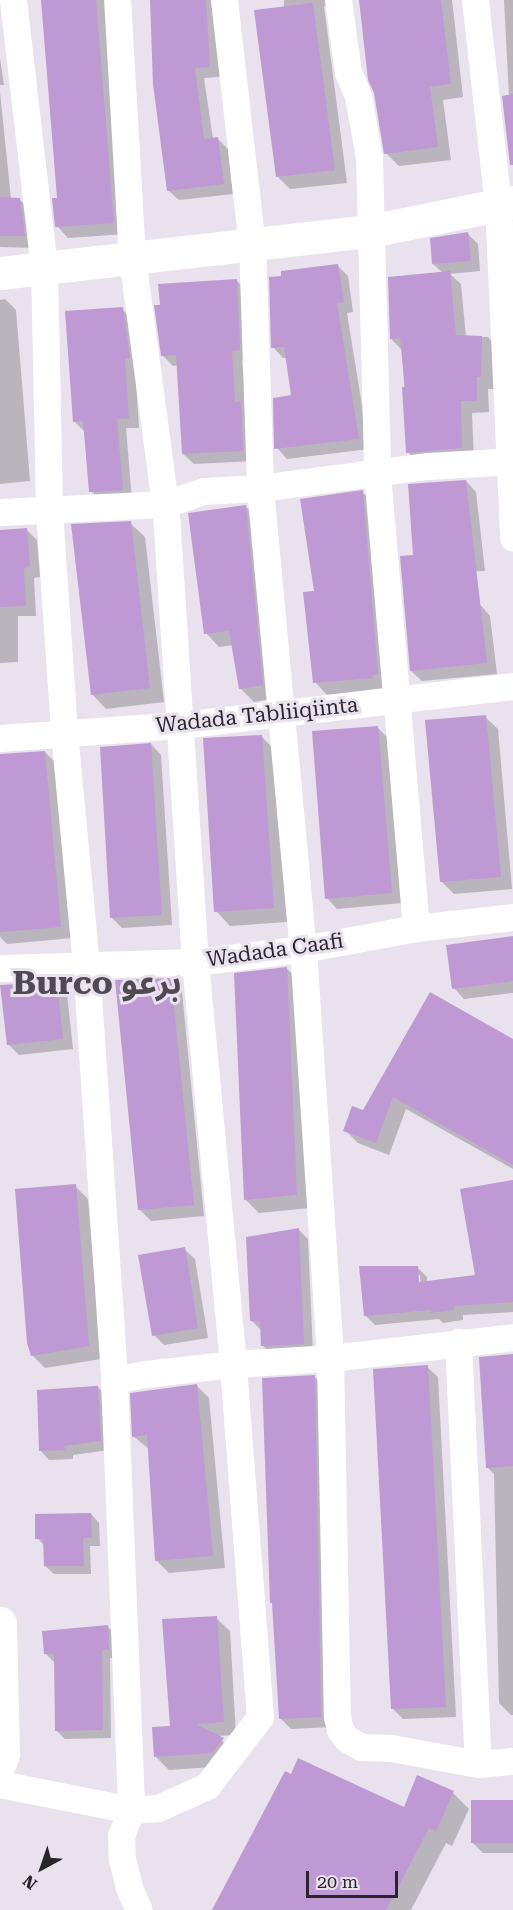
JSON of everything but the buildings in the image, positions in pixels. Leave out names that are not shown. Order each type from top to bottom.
[{"type":"street","points":[[13,0],[44,267],[49,511],[64,732],[86,965],[114,1380],[131,1810],[121,1836],[122,1859],[129,1888],[139,1910]]},
{"type":"street","points":[[0,1784],[131,1810],[158,1808],[207,1786],[260,1716],[233,1364],[195,962],[165,504],[132,258],[117,0]]},
{"type":"street","points":[[224,0],[252,244],[260,488],[303,949],[330,1358],[337,1716],[340,1730],[347,1739],[361,1747],[391,1748],[478,1764],[513,1761]]},
{"type":"street","points":[[338,0],[348,72],[358,96],[369,157],[377,473],[416,928]]},
{"type":"street","points":[[475,0],[505,203],[513,538]]},
{"type":"street","points":[[0,273],[370,231],[505,203]]},
{"type":"street","points":[[0,512],[165,504],[204,490],[260,488],[428,466],[510,461]]},
{"type":"street","name":"Wadada Tabliiqiinta","points":[[0,738],[181,725],[513,686]]},
{"type":"street","name":"Wadada Caafi","points":[[0,968],[195,962],[303,949],[416,928],[513,917]]},
{"type":"street","points":[[114,1380],[233,1364],[330,1358],[513,1337]]},
{"type":"street","points":[[458,1342],[478,1764]]},
{"type":"street","points":[[0,1623],[3,1753],[0,1763]]},
{"type":"district","name":"Burco برعو","points":[[97,983]]}]
